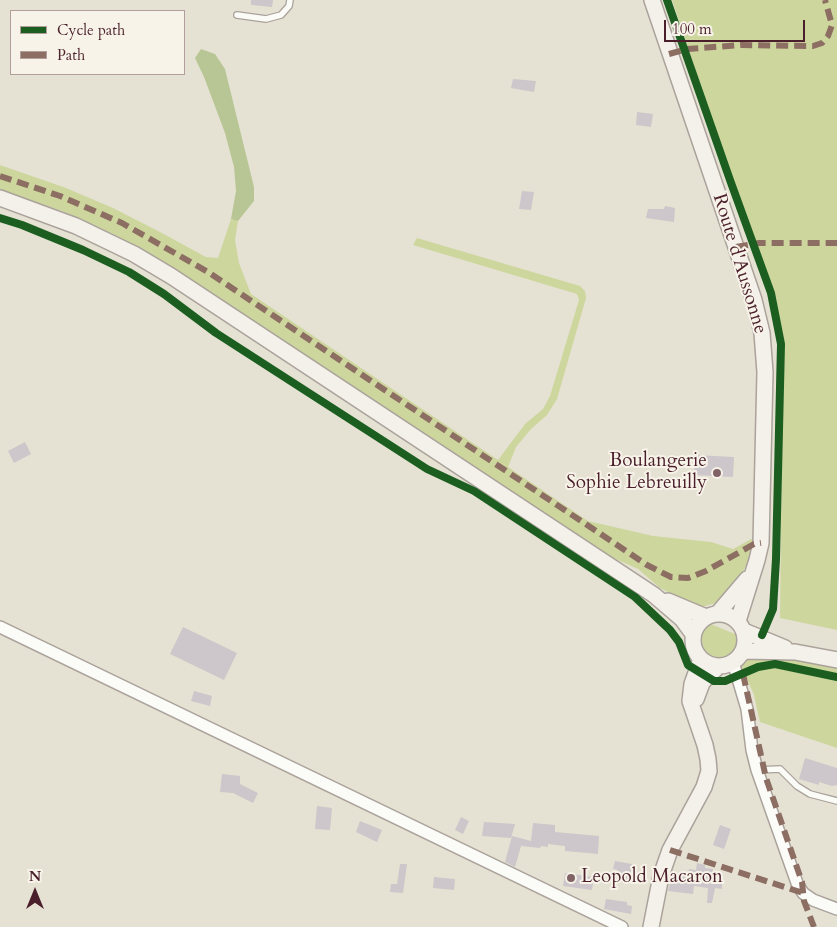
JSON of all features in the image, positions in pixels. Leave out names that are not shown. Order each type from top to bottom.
[{"type":"main road","name":"Route d'Aussonne","points":[[652,0],[745,274],[762,333],[765,372],[761,543],[741,626]]},
{"type":"main road","points":[[0,198],[76,226],[134,254],[156,267],[654,595],[682,619],[693,634]]},
{"type":"main road","name":"Route d'Aussonne","points":[[712,615],[739,590],[755,567]]},
{"type":"main road","points":[[654,595],[712,615],[726,614],[741,626],[795,652],[837,660]]},
{"type":"main road","points":[[712,615],[698,624],[693,634],[692,643],[695,652],[713,665],[732,659],[795,652]]},
{"type":"main road","points":[[693,715],[697,695],[707,676],[732,659],[745,644],[741,626]]},
{"type":"main road","points":[[651,927],[655,899],[670,850],[704,787],[708,772],[705,745],[693,715],[690,701],[690,692],[701,658]]},
{"type":"street","points":[[0,626],[622,927]]},
{"type":"street","points":[[732,659],[746,708],[757,770],[794,875],[803,893],[814,900],[837,909]]},
{"type":"lane","points":[[237,15],[266,19],[281,15],[289,6],[290,0]]},
{"type":"lane","points":[[757,770],[780,769],[797,786],[810,794],[837,800]]},
{"type":"green space","points":[[672,0],[837,0],[837,630],[780,618],[783,343],[776,297],[753,240]]},
{"type":"green space","points":[[201,49],[215,54],[225,69],[254,187],[254,201],[238,221],[231,219],[236,191],[234,167],[225,133],[195,58]]},
{"type":"green space","points":[[0,165],[66,188],[113,208],[206,257],[218,258],[231,219],[238,221],[235,240],[239,263],[251,294],[498,460],[525,424],[543,409],[550,396],[579,300],[577,294],[413,245],[417,238],[580,286],[585,291],[586,298],[557,399],[547,415],[531,429],[516,447],[508,467],[588,521],[653,536],[711,542],[733,549],[757,536],[751,557],[731,593],[716,603],[701,607],[660,588],[638,569],[602,553],[153,256],[119,237],[62,211],[0,190]]},
{"type":"green space","points":[[708,623],[740,636],[738,645],[733,653],[720,658],[710,655],[704,649],[700,635],[704,626]]},
{"type":"green space","points":[[752,656],[785,657],[837,669],[837,748],[760,722],[754,695],[742,667],[743,660]]},
{"type":"building","points":[[251,0],[273,0],[272,7],[251,5]]},
{"type":"building","points":[[513,79],[536,81],[534,92],[511,88]]},
{"type":"building","points":[[637,112],[653,114],[651,127],[636,125]]},
{"type":"building","points":[[522,191],[534,192],[531,210],[519,209]]},
{"type":"building","points":[[665,206],[675,208],[674,222],[646,218],[648,209],[664,209]]},
{"type":"building","points":[[25,442],[31,454],[14,463],[8,451]]},
{"type":"building","points":[[695,455],[734,457],[733,477],[694,475]]},
{"type":"building","points":[[183,627],[237,653],[224,680],[170,654]]},
{"type":"building","points":[[194,691],[212,696],[210,706],[191,701]]},
{"type":"building","points":[[805,758],[837,768],[837,785],[832,786],[819,782],[819,785],[799,779]]},
{"type":"building","points":[[222,774],[240,776],[240,784],[258,793],[253,803],[233,793],[220,792]]},
{"type":"building","points":[[317,806],[332,808],[330,830],[315,829]]},
{"type":"building","points":[[461,817],[469,821],[463,834],[455,830]]},
{"type":"building","points":[[360,821],[382,830],[377,842],[356,832]]},
{"type":"building","points":[[484,822],[515,824],[511,838],[482,836]]},
{"type":"building","points":[[533,823],[555,825],[555,832],[599,836],[598,854],[565,851],[565,846],[548,844],[548,847],[541,846],[540,848],[521,846],[515,867],[505,862],[512,836],[531,841]]},
{"type":"building","points":[[720,825],[731,829],[724,849],[713,845]]},
{"type":"building","points":[[615,861],[632,864],[629,883],[616,881],[618,870],[613,869]]},
{"type":"building","points":[[697,863],[705,865],[705,868],[713,869],[712,877],[722,880],[722,889],[715,888],[712,903],[707,903],[708,888],[694,886],[693,894],[668,891],[672,874],[687,876],[689,869],[696,870]]},
{"type":"building","points":[[400,864],[407,864],[403,893],[390,892],[391,884],[397,884]]},
{"type":"building","points":[[565,873],[594,877],[592,890],[563,886]]},
{"type":"building","points":[[434,877],[455,879],[454,890],[433,888]]},
{"type":"building","points":[[606,899],[627,902],[627,905],[632,906],[631,914],[604,909]]},
{"type":"marked path","points":[[669,54],[687,49],[741,45],[813,46],[822,43],[828,36],[832,25],[825,0]]},
{"type":"marked path","points":[[0,176],[60,196],[122,223],[208,272],[647,565],[671,577],[688,578],[706,571],[754,544],[761,543]]},
{"type":"marked path","points":[[736,247],[759,243],[837,243]]},
{"type":"marked path","points":[[743,674],[766,778],[802,882],[804,901],[814,927]]},
{"type":"marked path","points":[[670,850],[803,893]]},
{"type":"cycle path","points":[[667,0],[771,293],[781,344],[773,609],[762,635]]},
{"type":"cycle path","points":[[0,218],[83,250],[129,272],[164,294],[216,333],[427,469],[474,491],[635,597],[670,630],[679,642],[688,665],[714,681],[725,681],[758,667],[775,664],[837,677]]},
{"type":"place","name":"Boulangerie Sophie Lebreuilly","points":[[717,473]]},
{"type":"place","name":"Leopold Macaron","points":[[571,878]]}]
